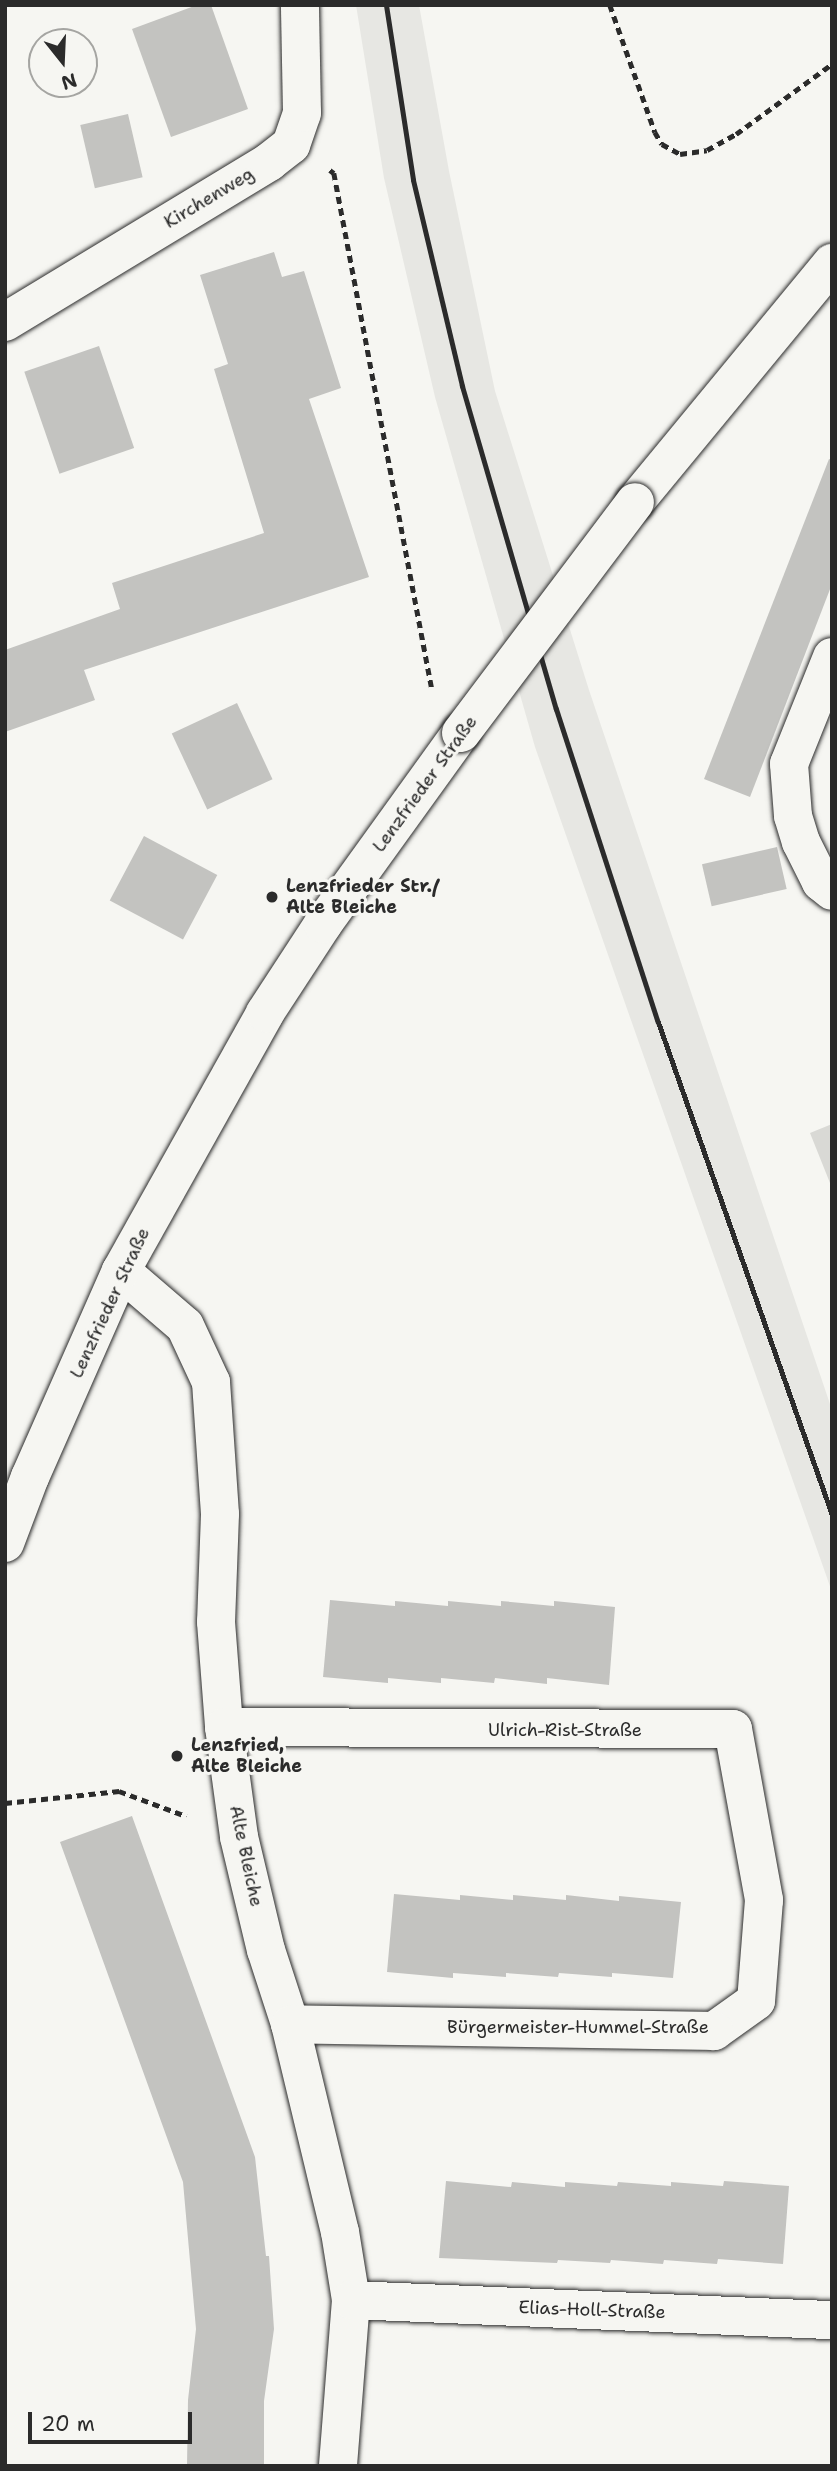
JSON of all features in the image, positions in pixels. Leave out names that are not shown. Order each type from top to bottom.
[{"type":"street","points":[[291,145],[302,113],[300,5]]},
{"type":"street","name":"Kirchenweg","points":[[5,322],[269,162],[291,145]]},
{"type":"street","name":"Lenzfrieder Straße","points":[[5,1543],[30,1477],[121,1271],[265,1013],[323,924],[452,745],[635,502],[832,263]]},
{"type":"street","points":[[832,657],[789,764],[793,816],[801,842],[821,882],[832,891]]},
{"type":"street","name":"Alte Bleiche","points":[[121,1271],[185,1326],[211,1382],[220,1514],[216,1622],[224,1727],[239,1837],[266,1951],[290,2024],[340,2232],[351,2300],[338,2466]]},
{"type":"street","name":"Ulrich-Rist-Straße","points":[[224,1727],[733,1729],[764,1900]]},
{"type":"street","name":"Bürgermeister-Hummel-Straße","points":[[290,2024],[714,2031],[756,2001],[764,1900]]},
{"type":"street","name":"Elias-Holl-Straße","points":[[351,2300],[832,2320]]},
{"type":"path","points":[[610,5],[655,132],[662,144],[680,154],[707,150],[736,134],[832,64]]},
{"type":"path","points":[[291,145],[334,173],[432,685],[452,745]]},
{"type":"path","points":[[5,1803],[119,1791],[239,1837]]},
{"type":"shaded area","points":[[356,5],[419,5],[449,171],[495,391],[589,690],[832,1410],[832,1592],[535,747],[435,397],[384,178]]},
{"type":"shaded area","points":[[832,1124],[832,1188],[810,1133]]},
{"type":"building","points":[[197,5],[211,5],[248,109],[171,137],[132,29]]},
{"type":"building","points":[[128,114],[143,177],[95,188],[80,125]]},
{"type":"building","points":[[274,252],[282,277],[304,271],[341,388],[309,399],[369,577],[84,670],[95,700],[5,732],[5,650],[120,609],[112,583],[264,533],[214,369],[228,364],[200,275]]},
{"type":"building","points":[[99,346],[134,448],[59,474],[24,372]]},
{"type":"building","points":[[829,459],[832,460],[832,584],[750,797],[704,779]]},
{"type":"building","points":[[237,703],[272,779],[207,810],[172,733]]},
{"type":"building","points":[[144,836],[217,875],[183,939],[110,900]]},
{"type":"building","points":[[777,847],[787,889],[712,906],[702,864]]},
{"type":"building","points":[[330,1600],[395,1606],[395,1601],[448,1606],[448,1601],[501,1606],[501,1601],[554,1606],[554,1601],[615,1607],[609,1685],[547,1678],[547,1684],[495,1678],[494,1683],[441,1678],[441,1683],[388,1678],[388,1683],[323,1677]]},
{"type":"building","points":[[132,1816],[255,2157],[266,2256],[269,2256],[274,2329],[264,2401],[264,2466],[187,2466],[188,2400],[196,2329],[183,2182],[60,1842]]},
{"type":"building","points":[[394,1894],[460,1900],[460,1895],[513,1900],[513,1895],[566,1900],[566,1895],[619,1901],[619,1896],[681,1902],[673,1978],[612,1973],[612,1977],[559,1973],[558,1977],[506,1973],[506,1977],[453,1973],[453,1978],[387,1972]]},
{"type":"building","points":[[446,2181],[511,2187],[512,2182],[565,2187],[565,2182],[671,2186],[671,2182],[723,2186],[724,2181],[789,2186],[783,2264],[718,2259],[717,2264],[664,2260],[663,2264],[611,2260],[610,2263],[558,2260],[557,2263],[439,2258]]},
{"type":"railway","points":[[386,5],[413,180],[462,386],[556,709],[658,1022],[832,1515]]},
{"type":"place","name":"Lenzfrieder Str./ Alte Bleiche","points":[[272,897]]},
{"type":"place","name":"Lenzfried, Alte Bleiche","points":[[177,1756]]}]
